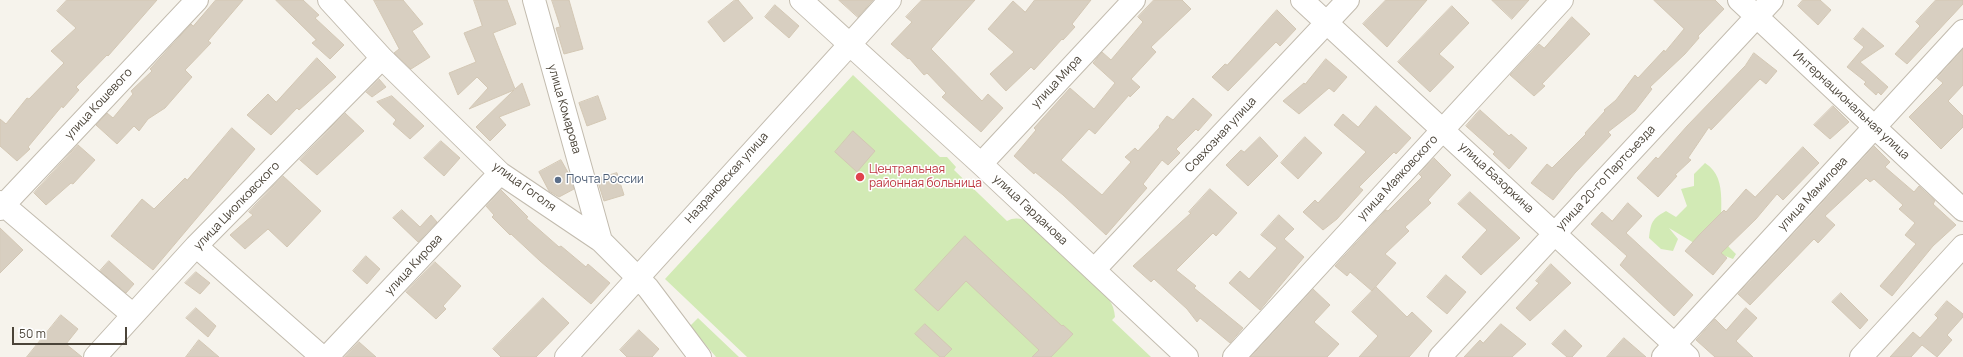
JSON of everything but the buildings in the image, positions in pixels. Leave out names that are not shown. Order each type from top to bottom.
[{"type":"street","name":"улица Кошевого","points":[[1,205],[197,0]]},
{"type":"street","name":"улица Гоголя","points":[[329,0],[382,58],[500,173],[601,241],[648,288],[700,357]]},
{"type":"street","name":"улица Комарова","points":[[534,0],[601,241]]},
{"type":"street","name":"улица Гарданова","points":[[801,0],[981,164],[1187,357]]},
{"type":"street","name":"Назрановская улица","points":[[566,357],[890,0]]},
{"type":"street","name":"улица Мира","points":[[981,164],[1134,0]]},
{"type":"street","name":"улица Базоркина","points":[[1302,0],[1555,233],[1675,353]]},
{"type":"street","name":"Совхозная улица","points":[[1094,270],[1348,0]]},
{"type":"street","name":"улица Маяковского","points":[[1234,357],[1562,0]]},
{"type":"street","name":"Интернациональная улица","points":[[1739,0],[1963,210]]},
{"type":"street","name":"улица 20-го Партсъезда","points":[[1440,357],[1772,0]]},
{"type":"street","name":"улица Мамилова","points":[[1675,353],[1875,127],[1963,31]]},
{"type":"street","name":"улица Циолковского","points":[[95,357],[196,246],[382,58]]},
{"type":"street","name":"улица Кирова","points":[[327,357],[500,173]]},
{"type":"street","points":[[1,205],[133,316]]},
{"type":"street","points":[[196,246],[322,357]]},
{"type":"street","points":[[1860,357],[1963,246]]},
{"type":"green space","name":"Центральная районная больница","points":[[853,75],[940,157],[947,157],[956,167],[954,170],[1007,221],[1015,218],[1032,224],[1049,239],[1067,260],[1088,275],[1096,287],[1107,296],[1111,303],[1115,317],[1112,320],[1151,357],[747,357],[665,279]]},
{"type":"green space","points":[[1705,163],[1713,170],[1718,178],[1721,198],[1722,230],[1725,241],[1736,254],[1733,259],[1699,246],[1669,228],[1678,239],[1673,251],[1661,249],[1649,238],[1653,222],[1658,216],[1666,211],[1676,217],[1687,206],[1681,189],[1694,186],[1694,174]]},
{"type":"green space","points":[[698,318],[739,357],[716,357],[690,326]]},
{"type":"place","name":"Центральная районная больница","points":[[860,177]]},
{"type":"place","name":"Почта России","points":[[558,180]]}]
